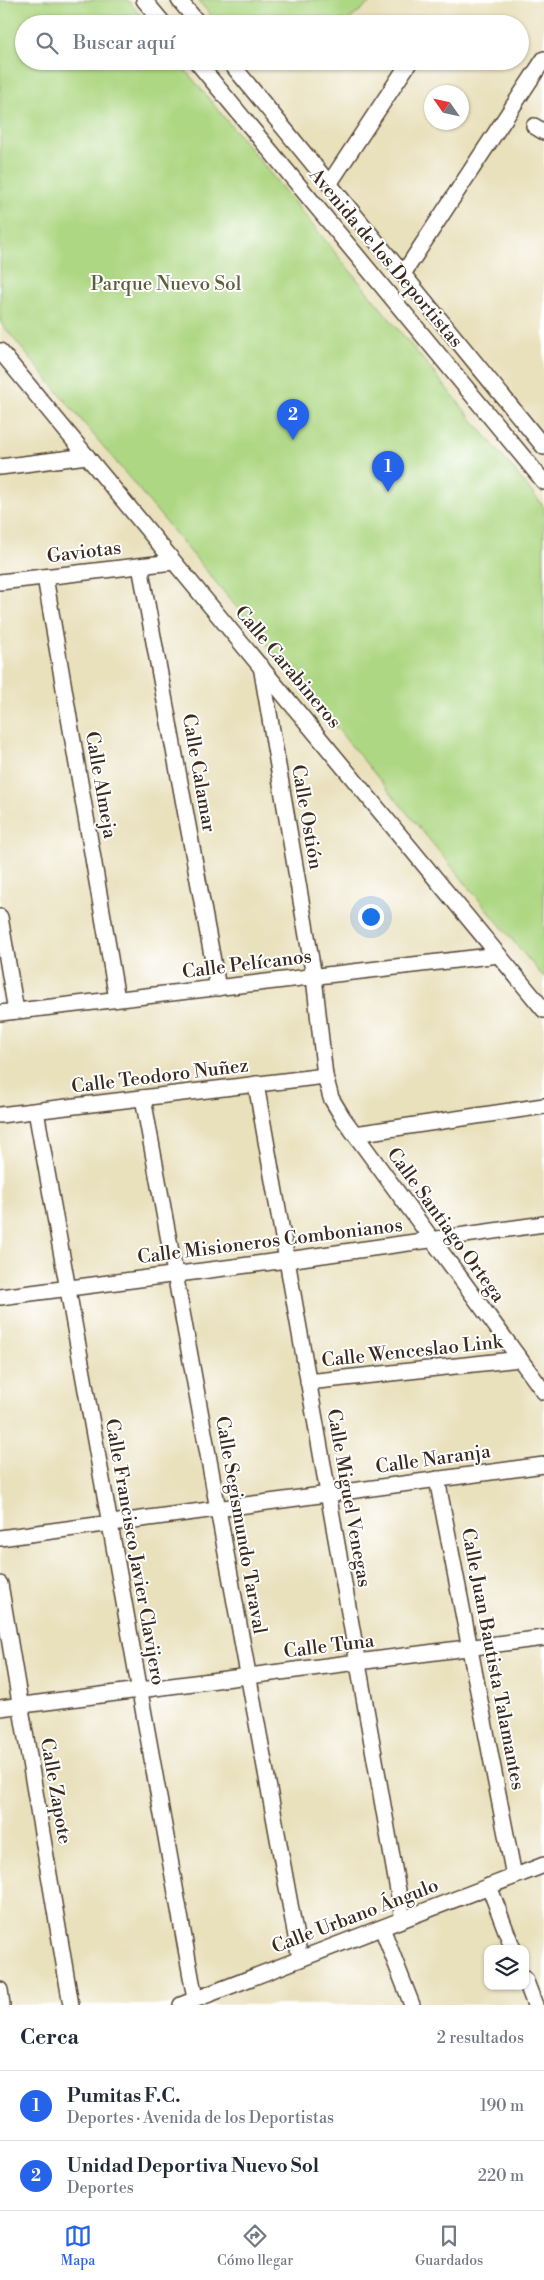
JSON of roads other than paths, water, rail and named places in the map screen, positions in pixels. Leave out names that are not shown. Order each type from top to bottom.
[{"type":"street","points":[[144,0],[156,15]]},
{"type":"street","points":[[179,0],[191,15]]},
{"type":"street","points":[[403,274],[544,59]]},
{"type":"street","name":"Avenida de los Deportistas","points":[[203,70],[544,482]]},
{"type":"street","name":"Avenida de los Deportistas","points":[[236,70],[544,447]]},
{"type":"street","points":[[329,184],[404,70]]},
{"type":"street","points":[[244,119],[263,102]]},
{"type":"street","name":"Calle Carabineros","points":[[0,352],[173,562],[261,665],[544,1010]]},
{"type":"street","points":[[0,467],[87,456]]},
{"type":"street","name":"Gaviotas","points":[[0,582],[173,562]]},
{"type":"street","name":"Calle Calamar","points":[[140,566],[218,988]]},
{"type":"street","name":"Calle Almeja","points":[[45,577],[117,999]]},
{"type":"street","name":"Calle Ostión","points":[[261,665],[314,977],[326,1076]]},
{"type":"street","points":[[0,917],[16,1011]]},
{"type":"street","name":"Calle Pelícanos","points":[[0,1013],[499,955]]},
{"type":"street","name":"Calle Teodoro Nuñez","points":[[0,1115],[326,1076]]},
{"type":"street","name":"Calle Santiago Ortega","points":[[326,1076],[331,1098],[355,1134],[544,1392]]},
{"type":"street","name":"Calle Miguel Venegas","points":[[256,1084],[403,1919]]},
{"type":"street","name":"Calle Segismundo Taraval","points":[[143,1098],[300,1959]]},
{"type":"street","points":[[355,1134],[544,1106]]},
{"type":"street","name":"Calle Francisco Javier Clavijero","points":[[36,1111],[195,1999]]},
{"type":"street","name":"Calle Misioneros Combonianos","points":[[0,1296],[287,1260],[544,1224]]},
{"type":"street","name":"Calle Wenceslao Link","points":[[308,1382],[520,1359]]},
{"type":"street","name":"Calle Naranja","points":[[0,1538],[544,1464]]},
{"type":"street","name":"Calle Juan Bautista Talamantes","points":[[437,1479],[514,1876]]},
{"type":"street","name":"Calle Zapote","points":[[0,1584],[72,2005]]},
{"type":"street","name":"Calle Tuna","points":[[0,1708],[544,1638]]},
{"type":"street","name":"Calle Urbano Ángulo","points":[[181,2005],[544,1865]]},
{"type":"street","points":[[489,1886],[511,1945]]},
{"type":"street","points":[[382,1928],[412,2005]]},
{"type":"street","points":[[529,1989],[535,2005]]},
{"type":"street","points":[[0,1990],[2,2005]]},
{"type":"place","name":"Unidad Deportiva Nuevo Sol","points":[[293,440]]},
{"type":"place","name":"Pumitas F.C.","points":[[388,492]]},
{"type":"park label","name":"Parque Nuevo Sol","points":[[166,284]]}]
